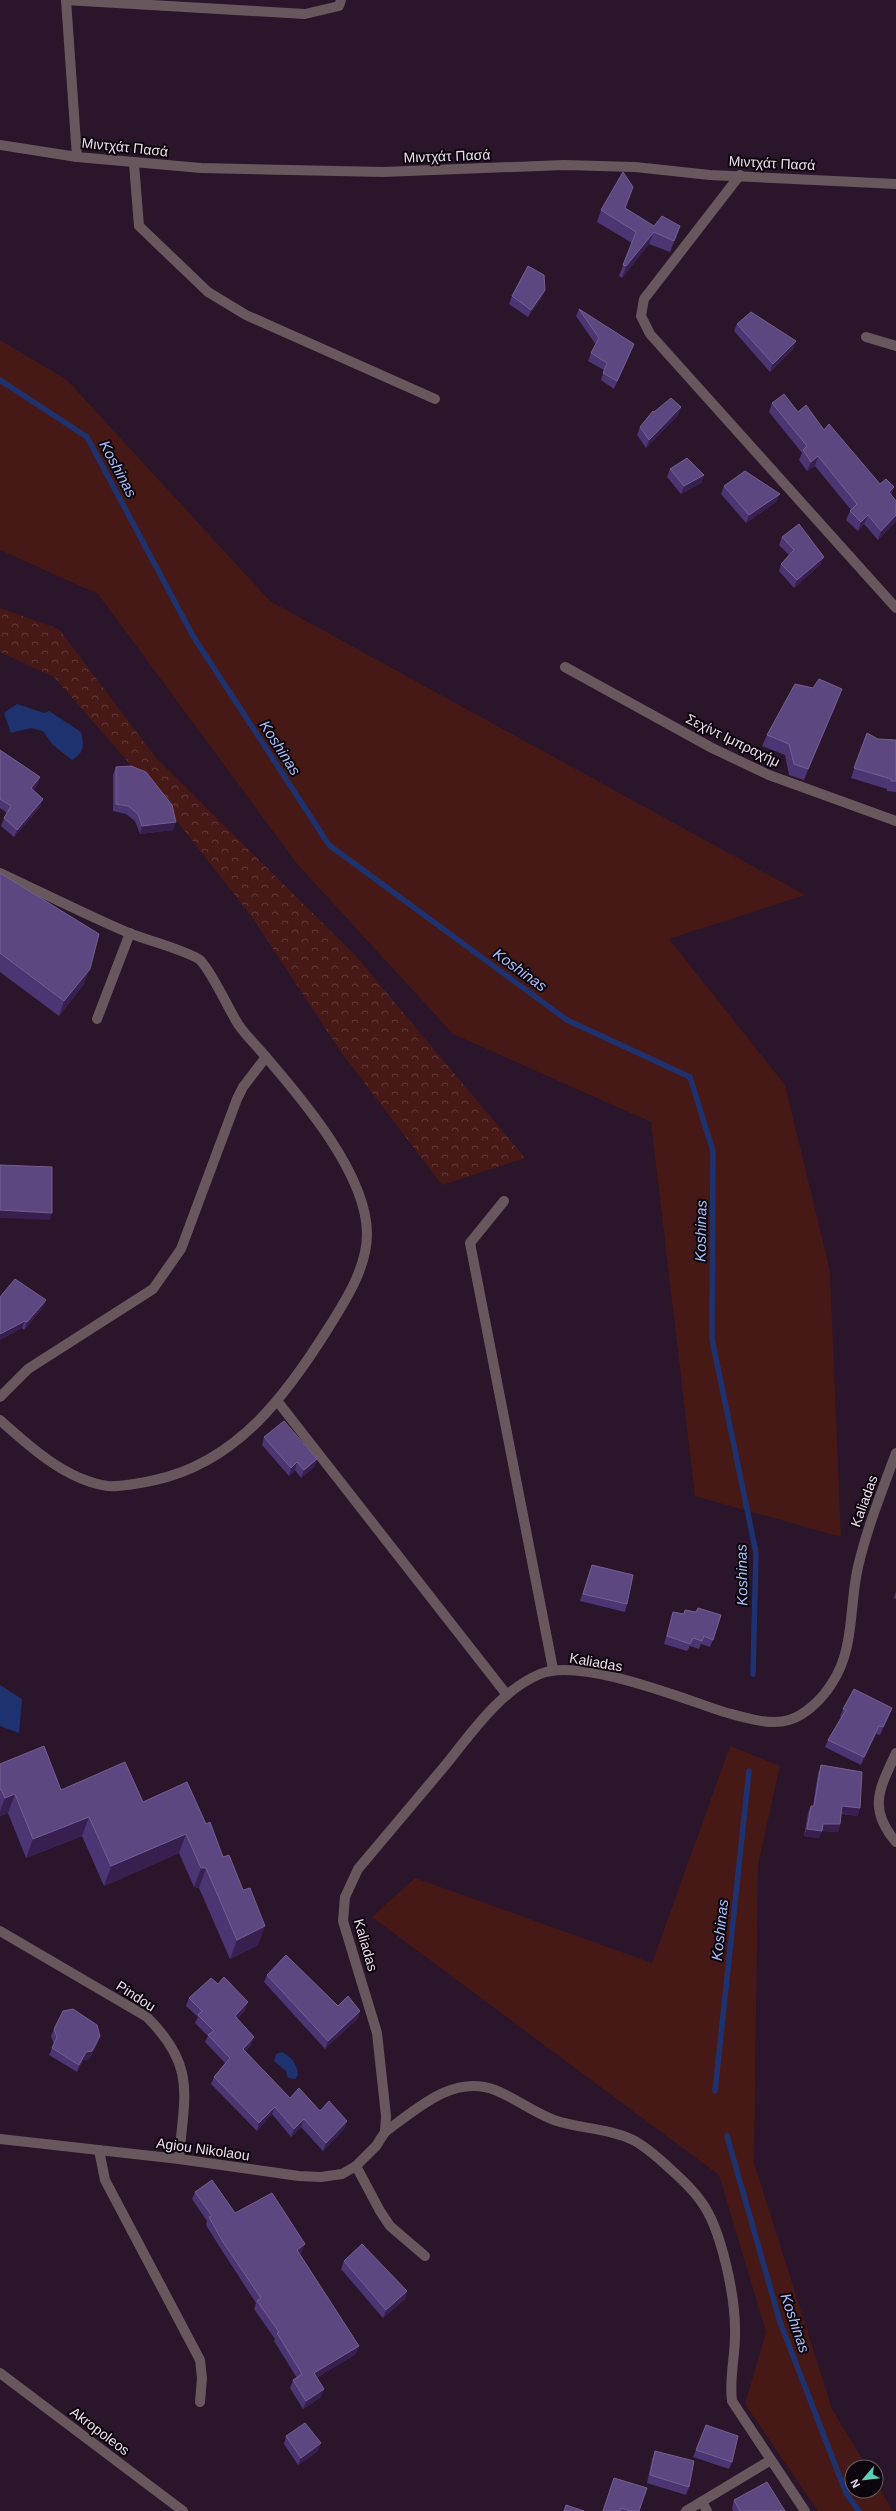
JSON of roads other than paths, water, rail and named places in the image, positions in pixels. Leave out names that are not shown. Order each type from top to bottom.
[{"type":"street","points":[[77,157],[66,0],[306,14],[339,6],[341,0]]},
{"type":"street","name":"Μιντχάτ Πασά","points":[[0,145],[134,164],[201,168],[383,172],[564,165],[635,167],[710,175],[740,175],[896,184]]},
{"type":"street","points":[[134,164],[140,226],[208,292],[246,315],[435,399]]},
{"type":"street","points":[[740,175],[644,299],[641,316],[650,334],[896,608]]},
{"type":"street","points":[[866,337],[896,346]]},
{"type":"street","name":"Σεχίντ Ιμπραχήμ","points":[[565,667],[712,748],[769,775],[896,821]]},
{"type":"street","points":[[0,873],[130,933],[199,959],[240,1026],[306,1107],[348,1171],[363,1202],[367,1235],[360,1269],[346,1300],[311,1356],[278,1402],[236,1442],[209,1460],[174,1476],[140,1483],[109,1486],[77,1477],[45,1457],[0,1420]]},
{"type":"street","points":[[98,1019],[130,933]]},
{"type":"street","points":[[0,1397],[28,1369],[153,1288],[181,1248],[243,1086],[266,1058]]},
{"type":"street","points":[[504,1201],[470,1243],[553,1669]]},
{"type":"street","points":[[278,1402],[507,1695]]},
{"type":"street","name":"Kaliadas","points":[[385,2132],[386,2116],[377,2033],[345,1932],[345,1897],[358,1870],[484,1719],[507,1695],[524,1682],[553,1669],[574,1669],[606,1675],[744,1718],[772,1722],[787,1721],[798,1716],[818,1700],[834,1682],[844,1655],[851,1627],[857,1570],[865,1538],[896,1455]]},
{"type":"street","points":[[896,1752],[879,1791],[878,1806],[878,1814],[887,1831],[896,1842]]},
{"type":"street","name":"Pindou","points":[[0,1931],[147,2017],[165,2035],[182,2067],[185,2089],[179,2159]]},
{"type":"street","points":[[385,2132],[436,2096],[469,2085],[496,2090],[528,2109],[555,2120],[620,2135],[634,2140],[654,2154],[701,2200],[712,2222],[722,2250],[733,2307],[735,2334],[730,2390],[732,2402],[805,2511]]},
{"type":"street","name":"Agiou Nikolaou","points":[[0,2139],[179,2159],[306,2176],[342,2174],[356,2166],[376,2146],[385,2132]]},
{"type":"street","points":[[99,2150],[105,2180],[200,2360],[202,2378],[200,2402]]},
{"type":"street","points":[[356,2166],[380,2211],[390,2226],[425,2256]]},
{"type":"street","name":"Akropoleos","points":[[0,2373],[183,2511]]},
{"type":"street","points":[[686,2511],[771,2460]]},
{"type":"street","points":[[702,2502],[707,2511]]},
{"type":"water","points":[[17,704],[44,713],[49,711],[81,732],[83,744],[79,754],[72,760],[53,745],[43,731],[31,728],[11,733],[4,713]]},
{"type":"water","points":[[0,1685],[22,1699],[19,1733],[0,1726]]},
{"type":"water","points":[[282,2052],[289,2056],[295,2064],[298,2075],[295,2079],[288,2078],[286,2071],[274,2061],[276,2054]]},
{"type":"waterway","name":"Koshinas","points":[[0,380],[87,437],[193,636],[329,845],[567,1020],[690,1077],[713,1151],[712,1339],[756,1553],[753,1674]]},
{"type":"waterway","name":"Koshinas","points":[[715,2091],[749,1771]]},
{"type":"waterway","name":"Koshinas","points":[[727,2136],[780,2322],[846,2493],[859,2511]]}]
